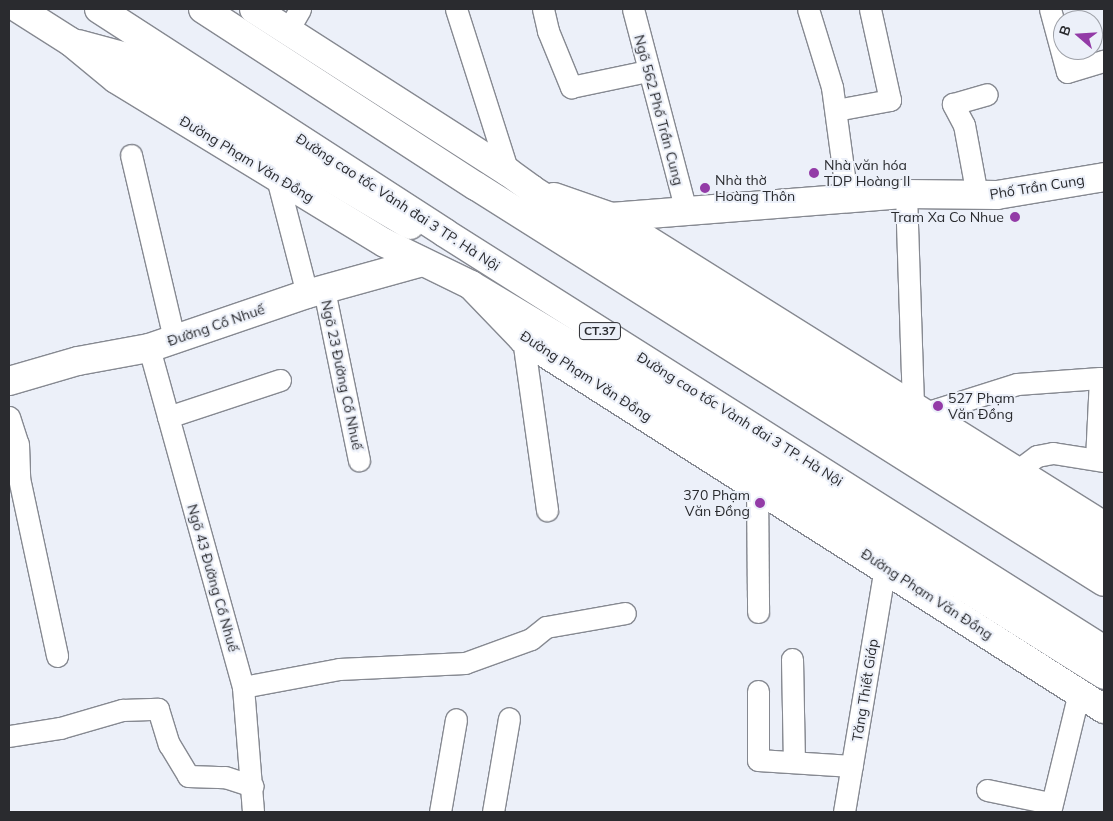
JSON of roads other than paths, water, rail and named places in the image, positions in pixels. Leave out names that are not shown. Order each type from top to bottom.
[{"type":"main road","name":"Đường Phạm Văn Đồng","points":[[19,9],[71,42],[116,79],[277,178],[422,262],[471,285],[524,339],[757,485],[1104,709]]},
{"type":"main road","name":"Đường cao tốc Vành đai 3 TP. Hà Nội","points":[[98,9],[445,233],[1104,650]]},
{"type":"main road","points":[[203,9],[476,186],[1104,582]]},
{"type":"main road","points":[[254,9],[294,19],[531,188],[1009,478],[1104,526]]},
{"type":"main road","name":"Đường Phạm Văn Đồng","points":[[71,42],[126,57],[401,220],[1104,665]]},
{"type":"main road","name":"Phố Trần Cung","points":[[611,217],[906,194],[997,195],[1104,176]]},
{"type":"main road","points":[[531,188],[611,217],[919,410],[1104,552]]},
{"type":"main road","points":[[531,188],[575,239],[1104,571]]},
{"type":"main road","name":"Đường Cổ Nhuế","points":[[9,381],[78,361],[161,343],[315,292],[422,262]]},
{"type":"main road","points":[[471,285],[1104,675]]},
{"type":"street","points":[[456,9],[508,172]]},
{"type":"street","points":[[543,9],[548,32],[571,87],[647,71]]},
{"type":"street","name":"Ngõ 562 Phố Trần Cung","points":[[633,9],[647,71],[686,212]]},
{"type":"street","points":[[808,9],[836,110],[847,198]]},
{"type":"street","points":[[836,110],[890,100],[870,9]]},
{"type":"street","points":[[1050,9],[1066,72],[1104,61]]},
{"type":"street","points":[[977,195],[964,125],[953,104],[987,94]]},
{"type":"street","name":"Ngõ 43 Đường Cổ Nhuế","points":[[131,156],[161,343],[168,417],[243,687],[253,786],[252,812]]},
{"type":"street","name":"Ngõ 23 Đường Cổ Nhuế","points":[[277,178],[315,292],[359,460]]},
{"type":"street","points":[[906,194],[919,410],[1017,384],[1100,378],[1100,460],[1053,454],[1037,456],[1009,478]]},
{"type":"street","points":[[524,339],[547,510]]},
{"type":"street","points":[[168,417],[280,380]]},
{"type":"street","points":[[9,417],[18,444],[19,478],[57,656]]},
{"type":"street","points":[[757,485],[758,612]]},
{"type":"street","name":"Tăng Thiết Giáp","points":[[844,812],[885,567]]},
{"type":"street","points":[[243,687],[339,669],[465,663],[531,639],[546,627],[625,613]]},
{"type":"street","points":[[792,659],[794,762]]},
{"type":"street","points":[[758,691],[758,760],[852,766]]},
{"type":"street","points":[[987,790],[1050,807],[1079,692]]},
{"type":"street","points":[[9,736],[60,728],[122,710],[158,709],[169,744],[188,776],[225,777],[253,786]]},
{"type":"street","points":[[493,812],[509,718]]},
{"type":"street","points":[[440,812],[456,719]]},
{"type":"place","name":"Nhà văn hóa TDP Hoàng II","points":[[814,173]]},
{"type":"place","name":"Nhà thờ Hoàng Thôn","points":[[705,188]]},
{"type":"place","name":"Tram Xa Co Nhue","points":[[1015,217]]},
{"type":"place","name":"527 Phạm Văn Đồng","points":[[938,406]]},
{"type":"place","name":"370 Phạm Văn Đồng","points":[[760,503]]}]
